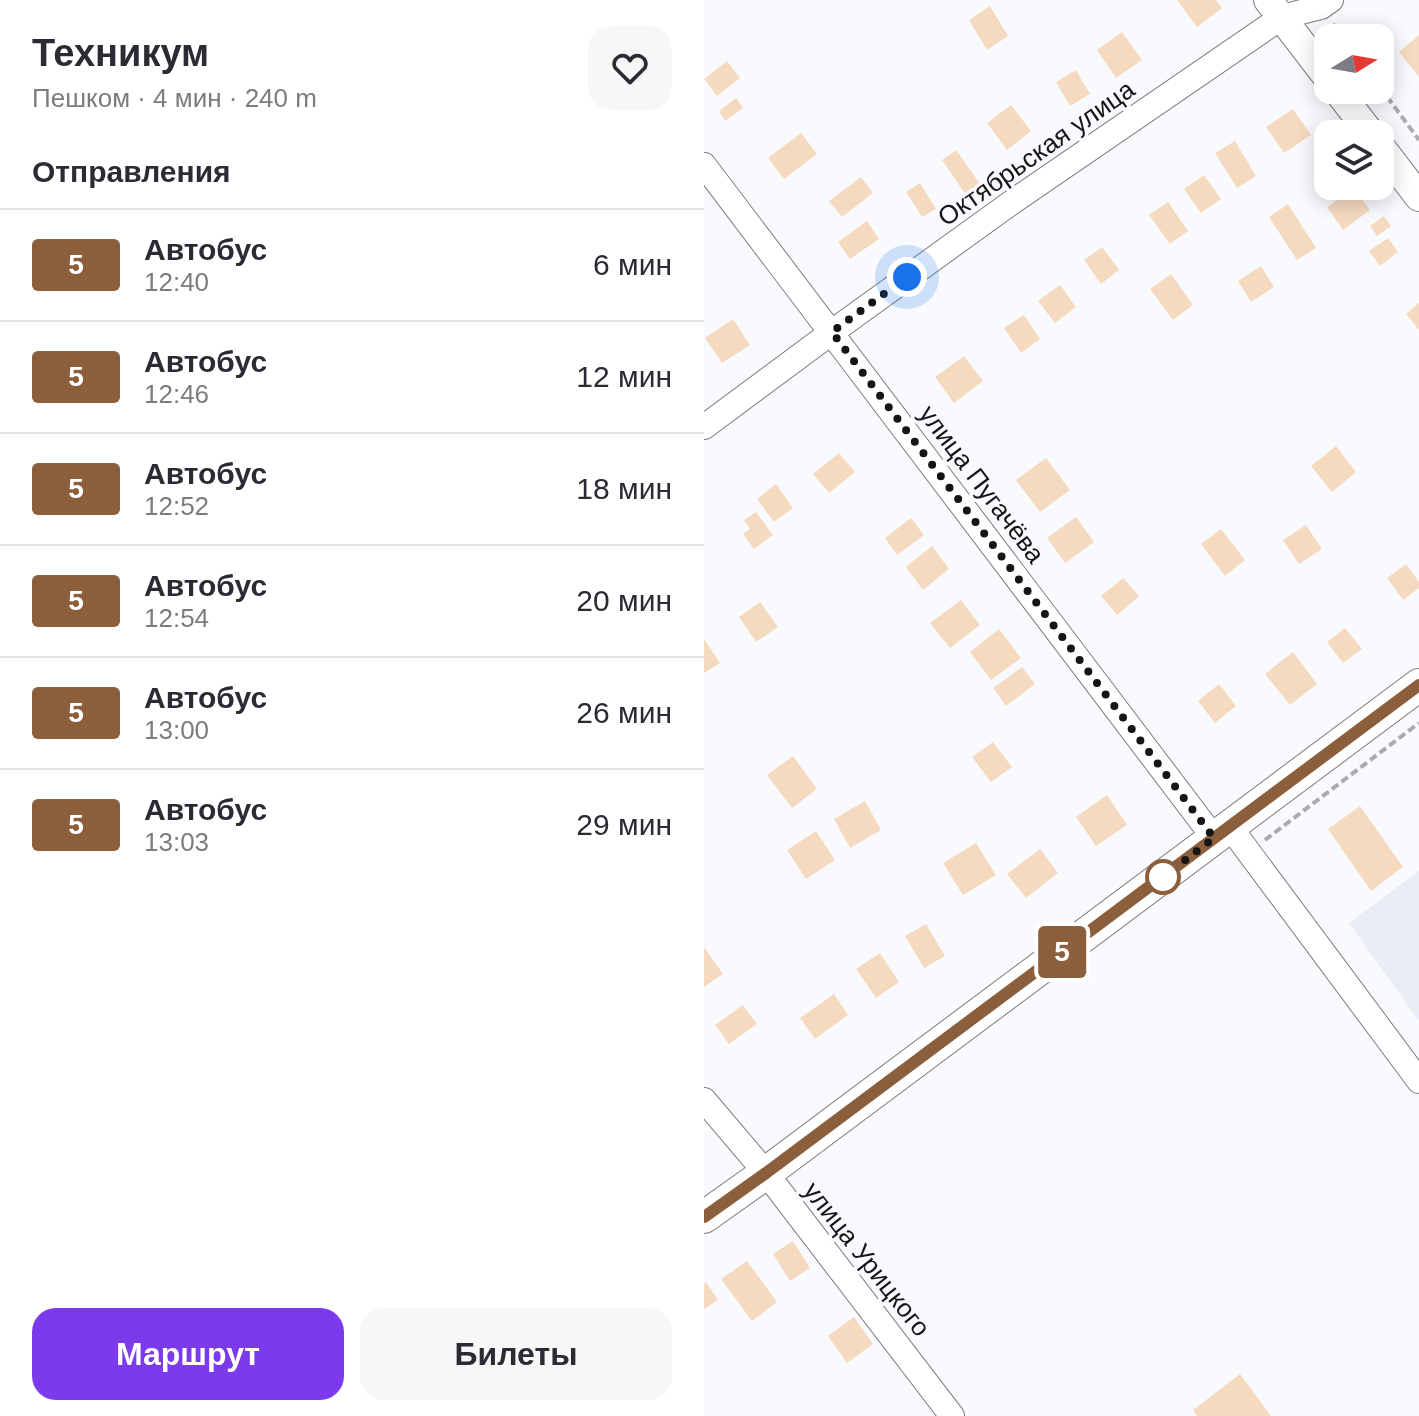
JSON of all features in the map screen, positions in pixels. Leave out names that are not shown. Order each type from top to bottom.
[{"type":"main road","points":[[704,1217],[1231,839],[1419,685]]},
{"type":"street","name":"Октябрьская улица","points":[[704,427],[1275,9],[1321,7],[1331,0]]},
{"type":"street","points":[[1275,9],[1314,60]]},
{"type":"street","points":[[1348,104],[1360,120]]},
{"type":"street","points":[[1394,164],[1419,197]]},
{"type":"street","name":"улица Пугачёва","points":[[704,165],[1419,1081]]},
{"type":"street","name":"улица Урицкого","points":[[704,1100],[766,1173],[952,1416]]},
{"type":"path","points":[[1393,104],[1419,140]]},
{"type":"path","points":[[1231,839],[1419,723]]},
{"type":"shaded area","points":[[1419,871],[1419,1021],[1349,923]]},
{"type":"building","points":[[1177,0],[1216,0],[1222,8],[1197,27]]},
{"type":"building","points":[[990,6],[1008,36],[987,50],[969,20]]},
{"type":"building","points":[[1122,32],[1142,60],[1116,78],[1097,50]]},
{"type":"building","points":[[1419,35],[1419,77],[1399,52]]},
{"type":"building","points":[[727,61],[740,78],[717,96],[704,79]]},
{"type":"building","points":[[1076,70],[1090,94],[1070,106],[1056,82]]},
{"type":"building","points":[[736,98],[743,108],[725,121],[719,111]]},
{"type":"building","points":[[1011,105],[1031,131],[1007,150],[987,123]]},
{"type":"building","points":[[1293,109],[1311,135],[1284,153],[1266,127]]},
{"type":"building","points":[[801,133],[817,154],[784,179],[768,158]]},
{"type":"building","points":[[1235,141],[1256,176],[1237,188],[1215,153]]},
{"type":"building","points":[[956,150],[983,188],[968,198],[942,160]]},
{"type":"building","points":[[1204,175],[1221,199],[1201,213],[1184,189]]},
{"type":"building","points":[[861,177],[873,193],[842,217],[829,201]]},
{"type":"building","points":[[920,183],[936,209],[922,217],[906,192]]},
{"type":"building","points":[[1337,200],[1363,200],[1370,210],[1343,230],[1327,207]]},
{"type":"building","points":[[1168,202],[1188,231],[1170,244],[1149,215]]},
{"type":"building","points":[[1288,204],[1316,248],[1297,260],[1269,217]]},
{"type":"building","points":[[1384,216],[1391,226],[1377,236],[1370,226]]},
{"type":"building","points":[[867,221],[879,239],[850,259],[838,242]]},
{"type":"building","points":[[1388,238],[1398,252],[1380,266],[1369,251]]},
{"type":"building","points":[[1102,247],[1119,270],[1101,284],[1084,260]]},
{"type":"building","points":[[1261,266],[1274,287],[1251,302],[1238,281]]},
{"type":"building","points":[[1171,274],[1193,305],[1173,320],[1150,289]]},
{"type":"building","points":[[1060,285],[1076,307],[1055,323],[1038,301]]},
{"type":"building","points":[[1419,303],[1419,330],[1406,314]]},
{"type":"building","points":[[1024,315],[1040,339],[1021,353],[1004,328]]},
{"type":"building","points":[[733,319],[750,345],[722,363],[705,338]]},
{"type":"building","points":[[964,356],[983,381],[954,403],[935,377]]},
{"type":"building","points":[[1336,446],[1356,472],[1332,492],[1311,466]]},
{"type":"building","points":[[839,453],[855,472],[829,493],[813,474]]},
{"type":"building","points":[[1046,458],[1070,490],[1040,512],[1016,480]]},
{"type":"building","points":[[776,484],[793,508],[774,522],[757,499]]},
{"type":"building","points":[[756,512],[773,535],[754,549],[743,534],[750,529],[744,520]]},
{"type":"building","points":[[1076,517],[1094,542],[1065,563],[1047,538]]},
{"type":"building","points":[[911,518],[924,535],[897,555],[885,538]]},
{"type":"building","points":[[1306,525],[1322,549],[1299,564],[1283,540]]},
{"type":"building","points":[[1221,529],[1245,560],[1225,576],[1201,544]]},
{"type":"building","points":[[932,546],[949,569],[923,590],[906,567]]},
{"type":"building","points":[[1406,564],[1419,582],[1419,588],[1403,600],[1387,578]]},
{"type":"building","points":[[1123,578],[1139,596],[1117,615],[1101,596]]},
{"type":"building","points":[[961,600],[980,625],[950,648],[930,623]]},
{"type":"building","points":[[760,602],[778,627],[756,642],[739,617]]},
{"type":"building","points":[[1345,628],[1362,649],[1343,663],[1327,642]]},
{"type":"building","points":[[999,629],[1021,658],[991,680],[970,652]]},
{"type":"building","points":[[704,639],[720,663],[704,673]]},
{"type":"building","points":[[1293,652],[1317,684],[1290,705],[1265,674]]},
{"type":"building","points":[[1022,667],[1035,684],[1006,706],[993,688]]},
{"type":"building","points":[[1219,684],[1236,706],[1215,723],[1198,701]]},
{"type":"building","points":[[993,742],[1012,767],[991,782],[972,757]]},
{"type":"building","points":[[793,756],[817,789],[792,808],[767,775]]},
{"type":"building","points":[[1107,795],[1127,825],[1096,846],[1076,817]]},
{"type":"building","points":[[865,801],[881,830],[850,848],[834,819]]},
{"type":"building","points":[[1360,806],[1403,867],[1371,891],[1328,829]]},
{"type":"building","points":[[816,831],[835,860],[806,879],[787,850]]},
{"type":"building","points":[[976,843],[996,875],[963,895],[943,863]]},
{"type":"building","points":[[1040,849],[1058,873],[1026,898],[1007,874]]},
{"type":"building","points":[[926,924],[945,956],[924,968],[905,936]]},
{"type":"building","points":[[704,947],[723,974],[704,987]]},
{"type":"building","points":[[880,953],[899,982],[876,998],[856,969]]},
{"type":"building","points":[[834,994],[848,1015],[815,1039],[800,1018]]},
{"type":"building","points":[[743,1005],[757,1024],[729,1044],[715,1025]]},
{"type":"building","points":[[793,1241],[810,1268],[790,1281],[773,1254]]},
{"type":"building","points":[[747,1261],[777,1302],[752,1321],[721,1279]]},
{"type":"building","points":[[706,1282],[718,1300],[704,1309],[704,1284]]},
{"type":"building","points":[[854,1317],[873,1344],[847,1363],[828,1336]]},
{"type":"building","points":[[1240,1374],[1271,1416],[1197,1416],[1193,1410]]},
{"type":"bus line","name":"5","points":[[704,1217],[1419,685]]},
{"type":"route","points":[[907,277],[832,332],[1214,838],[1163,877]]}]
